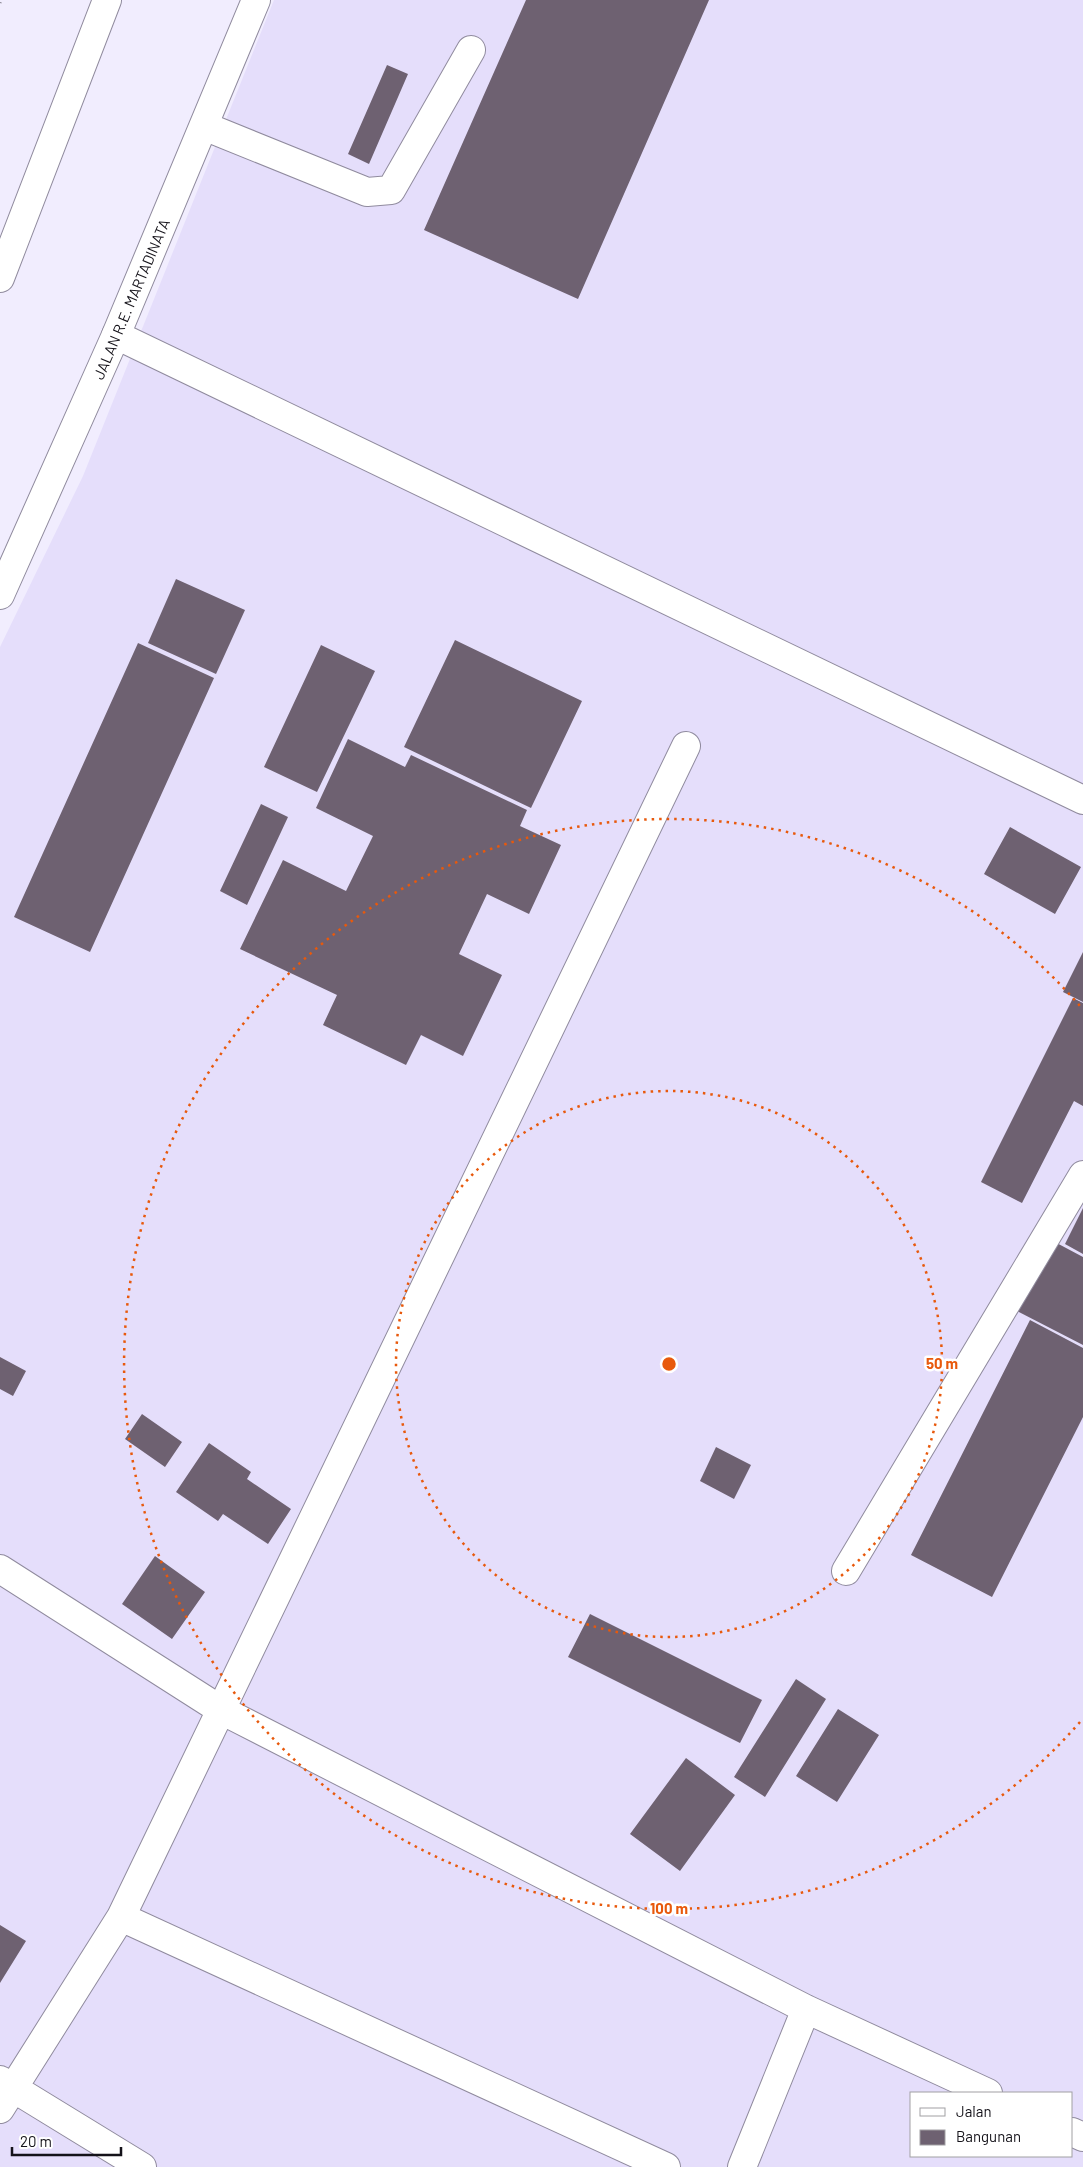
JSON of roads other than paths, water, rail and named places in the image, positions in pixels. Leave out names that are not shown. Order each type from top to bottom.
[{"type":"main road","points":[[0,278],[107,0]]},
{"type":"main road","name":"JALAN R.E. MARTADINATA","points":[[0,596],[7,564],[116,335],[256,0]]},
{"type":"main road","points":[[204,126],[367,192],[391,190],[471,50]]},
{"type":"main road","points":[[116,335],[1083,800]]},
{"type":"main road","points":[[142,2167],[4,2092],[121,1917],[686,746]]},
{"type":"main road","points":[[846,1571],[1083,1175]]},
{"type":"main road","points":[[0,1569],[221,1710],[806,2009],[986,2092]]},
{"type":"main road","points":[[121,1917],[666,2167]]},
{"type":"main road","points":[[742,2167],[806,2009]]}]
